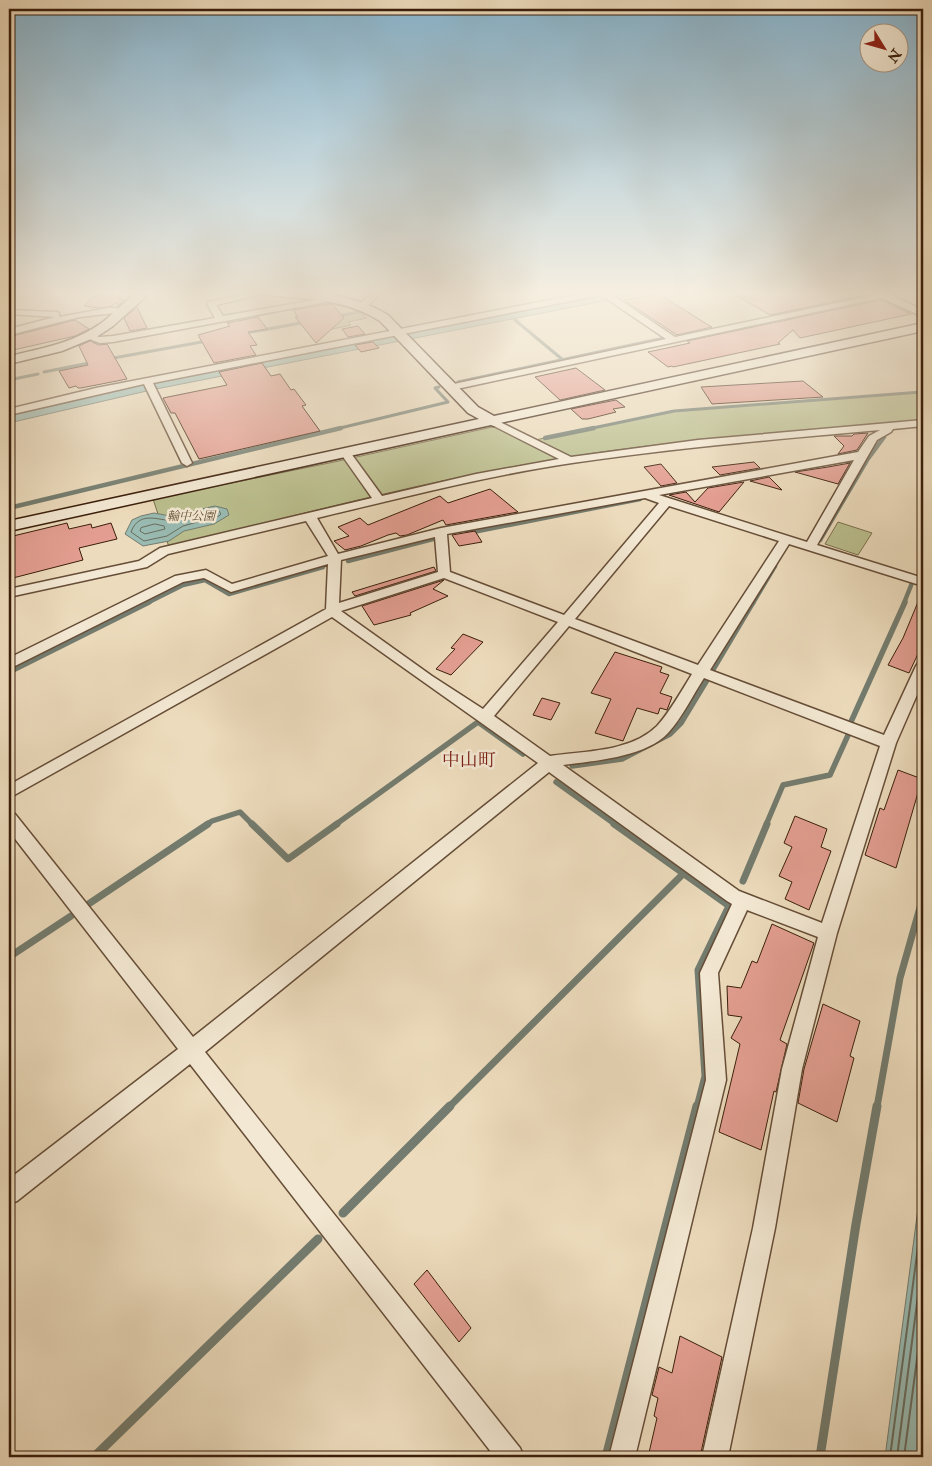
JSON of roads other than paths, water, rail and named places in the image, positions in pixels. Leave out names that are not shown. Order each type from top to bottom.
[{"type":"street","points":[[9,412],[279,360]]},
{"type":"street","points":[[425,360],[473,410],[570,460]]},
{"type":"street","points":[[452,387],[578,360]]},
{"type":"street","points":[[9,526],[212,480],[346,454],[738,360]]},
{"type":"street","points":[[9,516],[209,472],[488,419],[762,360]]},
{"type":"street","points":[[149,385],[187,463]]},
{"type":"street","points":[[9,594],[143,564],[164,552],[476,477],[570,460],[698,443],[923,423]]},
{"type":"street","points":[[810,546],[862,456],[874,438],[887,430],[889,426]]},
{"type":"street","points":[[346,454],[378,500]]},
{"type":"street","points":[[9,664],[180,579],[206,574],[231,588],[335,558],[441,532],[862,456]]},
{"type":"street","points":[[645,494],[923,582]]},
{"type":"street","points":[[485,717],[667,501]]},
{"type":"street","points":[[310,517],[335,558],[333,569],[333,610]]},
{"type":"street","points":[[441,532],[444,574]]},
{"type":"street","points":[[9,1193],[192,1050],[547,763],[628,749],[656,736],[663,729],[702,672],[786,539]]},
{"type":"street","points":[[9,792],[333,610],[444,574],[888,743]]},
{"type":"street","points":[[333,610],[427,679],[485,717],[732,896],[828,933]]},
{"type":"street","points":[[715,1457],[764,1228],[792,1069],[828,933],[888,743],[923,666]]},
{"type":"street","points":[[9,819],[192,1050],[508,1456]]},
{"type":"street","points":[[622,1457],[716,1080],[709,973],[743,900]]},
{"type":"water","points":[[266,360],[301,360],[151,390],[9,423],[9,416],[131,387]]},
{"type":"water","points":[[215,506],[227,509],[229,515],[214,524],[184,531],[169,541],[143,546],[125,534],[132,520],[141,516],[154,513],[170,516]]},
{"type":"water","points":[[923,1171],[923,1457],[885,1457]]},
{"type":"waterway","points":[[458,382],[559,360]]},
{"type":"waterway","points":[[44,372],[94,362]]},
{"type":"waterway","points":[[9,380],[38,374]]},
{"type":"waterway","points":[[336,429],[448,402],[435,388],[439,387]]},
{"type":"waterway","points":[[588,429],[674,411],[921,392]]},
{"type":"waterway","points":[[9,508],[341,428]]},
{"type":"waterway","points":[[545,438],[594,428]]},
{"type":"waterway","points":[[820,540],[867,460],[884,437]]},
{"type":"waterway","points":[[468,533],[640,499]]},
{"type":"waterway","points":[[348,561],[437,538]]},
{"type":"waterway","points":[[753,603],[775,566]]},
{"type":"waterway","points":[[9,672],[183,585],[205,580],[229,594],[323,567]]},
{"type":"waterway","points":[[904,603],[912,583]]},
{"type":"waterway","points":[[712,671],[753,602]]},
{"type":"waterway","points":[[850,724],[905,602]]},
{"type":"waterway","points":[[572,766],[622,759],[670,734],[681,723],[707,680]]},
{"type":"waterway","points":[[335,825],[478,722],[523,754]]},
{"type":"waterway","points":[[766,825],[783,785],[830,775],[849,733]]},
{"type":"waterway","points":[[556,782],[616,825]]},
{"type":"waterway","points":[[206,825],[212,821],[240,812],[252,824]]},
{"type":"waterway","points":[[87,905],[208,824]]},
{"type":"waterway","points":[[252,824],[288,859],[337,824]]},
{"type":"waterway","points":[[614,824],[683,874]]},
{"type":"waterway","points":[[743,881],[767,824]]},
{"type":"waterway","points":[[449,1107],[683,874]]},
{"type":"waterway","points":[[683,874],[729,906],[698,970],[705,1076],[697,1107]]},
{"type":"waterway","points":[[877,1107],[900,978],[923,897]]},
{"type":"waterway","points":[[9,957],[71,916]]},
{"type":"waterway","points":[[606,1457],[697,1106]]},
{"type":"waterway","points":[[820,1457],[856,1224],[877,1106]]},
{"type":"waterway","points":[[343,1213],[449,1107]]},
{"type":"waterway","points":[[94,1457],[318,1239]]},
{"type":"district","name":"中山町","points":[[469,760]]},
{"type":"park label","name":"輪中公園","points":[[191,516]]}]
